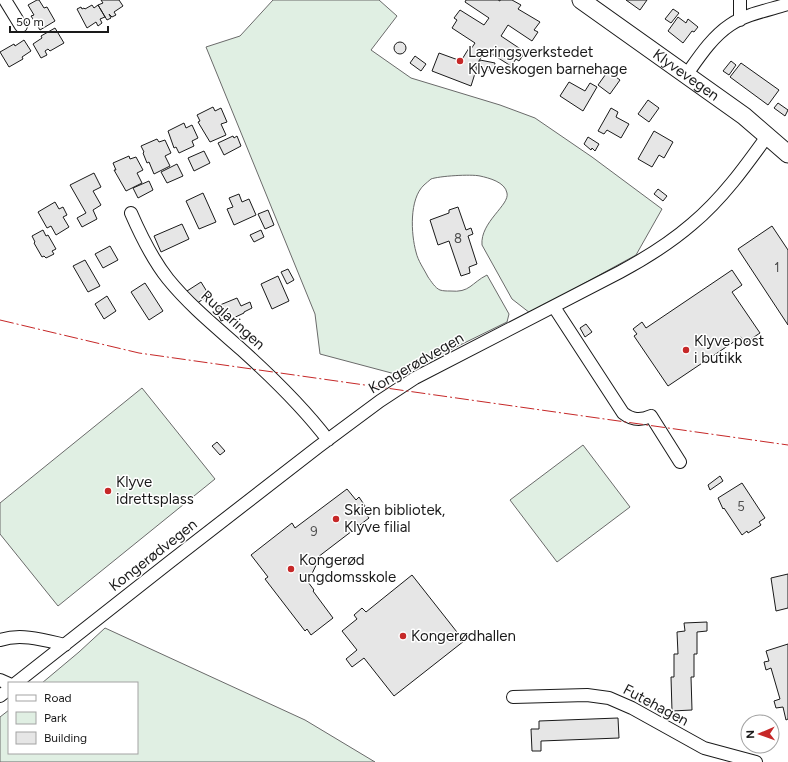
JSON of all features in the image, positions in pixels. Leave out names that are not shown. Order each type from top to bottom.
[{"type":"main road","name":"Klyvevegen","points":[[582,0],[744,116],[768,135],[788,154]]},
{"type":"street","points":[[740,0],[740,20]]},
{"type":"street","points":[[10,2],[20,26]]},
{"type":"street","points":[[687,74],[710,44],[730,25],[740,20],[788,4]]},
{"type":"street","name":"Kongerødvegen","points":[[17,682],[177,556],[380,401],[416,378],[554,307],[648,256],[693,224],[733,182],[768,135]]},
{"type":"street","name":"Ruglaringen","points":[[130,213],[152,258],[181,295],[280,386],[328,440]]},
{"type":"street","points":[[554,307],[623,413],[629,418],[636,420],[651,416],[680,462]]},
{"type":"street","points":[[0,640],[7,637],[26,637],[65,645]]},
{"type":"street","points":[[0,696],[8,690]]},
{"type":"street","name":"Futehagen","points":[[513,697],[587,695],[609,698],[632,708],[704,748],[753,762]]},
{"type":"green space","points":[[273,0],[379,0],[397,16],[371,50],[411,78],[500,105],[535,118],[592,157],[662,209],[636,255],[530,313],[512,299],[482,245],[485,229],[507,198],[506,189],[496,181],[480,176],[470,175],[431,179],[419,191],[412,217],[414,245],[421,265],[433,284],[442,291],[457,291],[466,289],[487,275],[509,314],[507,322],[399,375],[320,354],[315,314],[206,47],[240,36]]},
{"type":"green space","name":"Klyve idrettsplass","points":[[142,388],[215,479],[58,606],[0,534],[0,503]]},
{"type":"green space","points":[[583,445],[630,507],[557,562],[510,500]]},
{"type":"green space","points":[[105,628],[305,720],[375,762],[0,762],[0,717],[8,711],[8,754],[138,754],[138,682],[43,682]]},
{"type":"building","points":[[39,0],[44,8],[47,7],[55,21],[40,30],[31,16],[34,15],[28,5]]},
{"type":"building","points":[[101,0],[119,0],[123,6],[114,12],[116,15],[112,17],[109,14],[111,18],[107,20],[98,5],[103,3]]},
{"type":"building","points":[[466,0],[512,0],[521,5],[518,9],[540,22],[534,30],[538,32],[532,41],[508,25],[501,36],[525,52],[519,61],[516,59],[511,66],[484,49],[480,55],[482,56],[475,67],[477,67],[471,86],[432,71],[439,53],[461,61],[469,48],[471,49],[475,43],[452,28],[457,20],[454,18],[460,10],[484,25],[489,18],[465,2]]},
{"type":"building","points":[[626,0],[647,0],[640,10]]},
{"type":"building","points":[[92,5],[94,8],[98,5],[105,17],[100,19],[102,23],[98,26],[96,22],[87,28],[77,9],[81,7],[82,9],[85,9]]},
{"type":"building","points":[[673,9],[679,13],[671,23],[665,19]]},
{"type":"building","points":[[678,17],[686,23],[688,19],[698,27],[694,32],[692,31],[683,43],[668,31]]},
{"type":"building","points":[[55,28],[64,43],[50,51],[48,49],[45,51],[47,55],[41,58],[33,44],[42,38],[41,36]]},
{"type":"building","points":[[24,40],[31,51],[22,57],[23,59],[9,67],[0,52],[14,44],[15,46]]},
{"type":"building","points":[[398,42],[402,42],[406,48],[402,54],[398,54],[394,50],[394,46]]},
{"type":"building","points":[[415,56],[426,64],[421,71],[410,63]]},
{"type":"building","points":[[480,60],[495,63],[493,71],[478,68]]},
{"type":"building","points":[[731,61],[736,65],[729,75],[723,71]]},
{"type":"building","points":[[741,63],[779,90],[768,105],[730,77]]},
{"type":"building","points":[[608,71],[620,80],[610,94],[598,85]]},
{"type":"building","points":[[569,82],[585,91],[590,83],[597,87],[583,111],[560,96]]},
{"type":"building","points":[[648,100],[659,108],[649,122],[638,114]]},
{"type":"building","points":[[778,103],[788,110],[785,116],[774,108]]},
{"type":"building","points":[[213,107],[215,111],[221,108],[227,122],[221,124],[226,135],[210,142],[198,122],[200,121],[197,115]]},
{"type":"building","points":[[611,108],[618,112],[616,117],[629,124],[621,138],[607,130],[604,134],[598,131]]},
{"type":"building","points":[[184,123],[186,128],[192,125],[198,138],[192,141],[194,146],[179,153],[176,147],[174,148],[168,131]]},
{"type":"building","points":[[654,131],[673,142],[664,158],[659,155],[652,167],[638,159]]},
{"type":"building","points":[[233,136],[234,138],[237,136],[241,146],[224,155],[218,143]]},
{"type":"building","points":[[588,137],[599,144],[595,151],[592,148],[591,150],[584,144]]},
{"type":"building","points":[[157,139],[159,142],[165,140],[171,153],[165,156],[170,166],[154,174],[149,162],[147,163],[141,146]]},
{"type":"building","points":[[204,151],[210,163],[194,171],[188,158]]},
{"type":"building","points":[[129,156],[130,159],[136,157],[143,170],[137,173],[142,183],[126,191],[114,170],[116,170],[113,163]]},
{"type":"building","points":[[177,164],[183,176],[167,183],[161,172]]},
{"type":"building","points":[[94,173],[101,187],[93,191],[101,205],[93,210],[97,219],[82,227],[77,218],[86,213],[70,185]]},
{"type":"building","points":[[149,181],[153,190],[138,198],[133,188]]},
{"type":"building","points":[[658,189],[667,196],[663,201],[654,194]]},
{"type":"building","points":[[203,193],[216,222],[199,229],[186,201]]},
{"type":"building","points":[[239,194],[242,202],[249,199],[256,215],[234,225],[227,209],[233,207],[229,198]]},
{"type":"building","points":[[55,202],[59,209],[63,207],[67,215],[63,217],[69,227],[56,235],[51,226],[47,228],[38,212]]},
{"type":"building","points":[[458,207],[466,230],[471,228],[473,234],[468,236],[477,264],[469,267],[470,273],[461,276],[449,241],[438,245],[430,220],[449,213],[449,210]]},
{"type":"building","points":[[268,210],[274,225],[265,229],[258,214]]},
{"type":"building","points":[[182,224],[189,239],[161,252],[154,236]]},
{"type":"building","points":[[772,226],[788,250],[788,325],[738,249]]},
{"type":"building","points":[[43,230],[46,236],[48,235],[56,249],[52,251],[54,254],[46,258],[44,256],[42,257],[34,243],[35,242],[32,236]]},
{"type":"building","points":[[261,230],[264,237],[254,242],[250,235]]},
{"type":"building","points":[[110,246],[118,260],[103,268],[95,254]]},
{"type":"building","points":[[85,260],[100,286],[88,292],[73,266]]},
{"type":"building","points":[[288,269],[294,280],[287,284],[281,272]]},
{"type":"building","points":[[732,270],[742,285],[732,292],[760,333],[745,343],[741,337],[668,386],[634,336],[637,334],[633,329],[642,322],[646,328]]},
{"type":"building","points":[[278,276],[289,301],[272,309],[261,284]]},
{"type":"building","points":[[201,282],[209,295],[196,304],[187,291]]},
{"type":"building","points":[[145,283],[163,311],[149,320],[131,292]]},
{"type":"building","points":[[107,296],[116,311],[104,319],[95,304]]},
{"type":"building","points":[[237,298],[241,306],[250,302],[252,308],[227,321],[226,319],[221,321],[216,309],[221,307],[220,305]]},
{"type":"building","points":[[586,324],[592,332],[585,337],[580,328]]},
{"type":"building","points":[[217,442],[225,451],[220,455],[212,446]]},
{"type":"building","points":[[720,476],[723,481],[710,490],[708,485]]},
{"type":"building","points":[[742,483],[765,518],[759,522],[761,525],[748,533],[747,531],[742,535],[724,508],[723,509],[718,498]]},
{"type":"building","points":[[347,489],[356,500],[359,497],[365,506],[362,508],[369,518],[318,557],[319,559],[308,582],[333,618],[311,635],[307,629],[305,631],[265,579],[268,577],[251,555],[292,523],[295,528]]},
{"type":"building","points":[[788,574],[788,608],[776,611],[771,578]]},
{"type":"building","name":"Kongerødhallen","points":[[412,575],[464,641],[394,696],[364,658],[352,667],[346,659],[357,650],[342,631],[357,619],[354,615],[362,608],[366,612]]},
{"type":"building","points":[[707,622],[707,631],[697,632],[697,654],[694,654],[694,677],[691,677],[692,710],[672,711],[671,677],[674,677],[674,654],[678,654],[677,632],[685,631],[684,623]]},
{"type":"building","points":[[788,644],[788,719],[786,720],[783,707],[776,708],[774,701],[780,699],[771,668],[766,670],[764,662],[769,661],[766,651]]},
{"type":"building","points":[[618,718],[619,738],[541,741],[541,751],[532,751],[531,729],[539,729],[539,721]]},
{"type":"power","points":[[0,320],[139,353],[788,445]]},
{"type":"place","name":"Læringsverkstedet Klyveskogen barnehage","points":[[460,61]]},
{"type":"place","name":"Klyve post i butikk","points":[[686,350]]},
{"type":"place","name":"Klyve idrettsplass","points":[[108,491]]},
{"type":"place","name":"Skien bibliotek, Klyve filial","points":[[336,519]]},
{"type":"place","name":"Kongerød ungdomsskole","points":[[291,569]]},
{"type":"place","name":"Kongerødhallen","points":[[403,636]]}]
